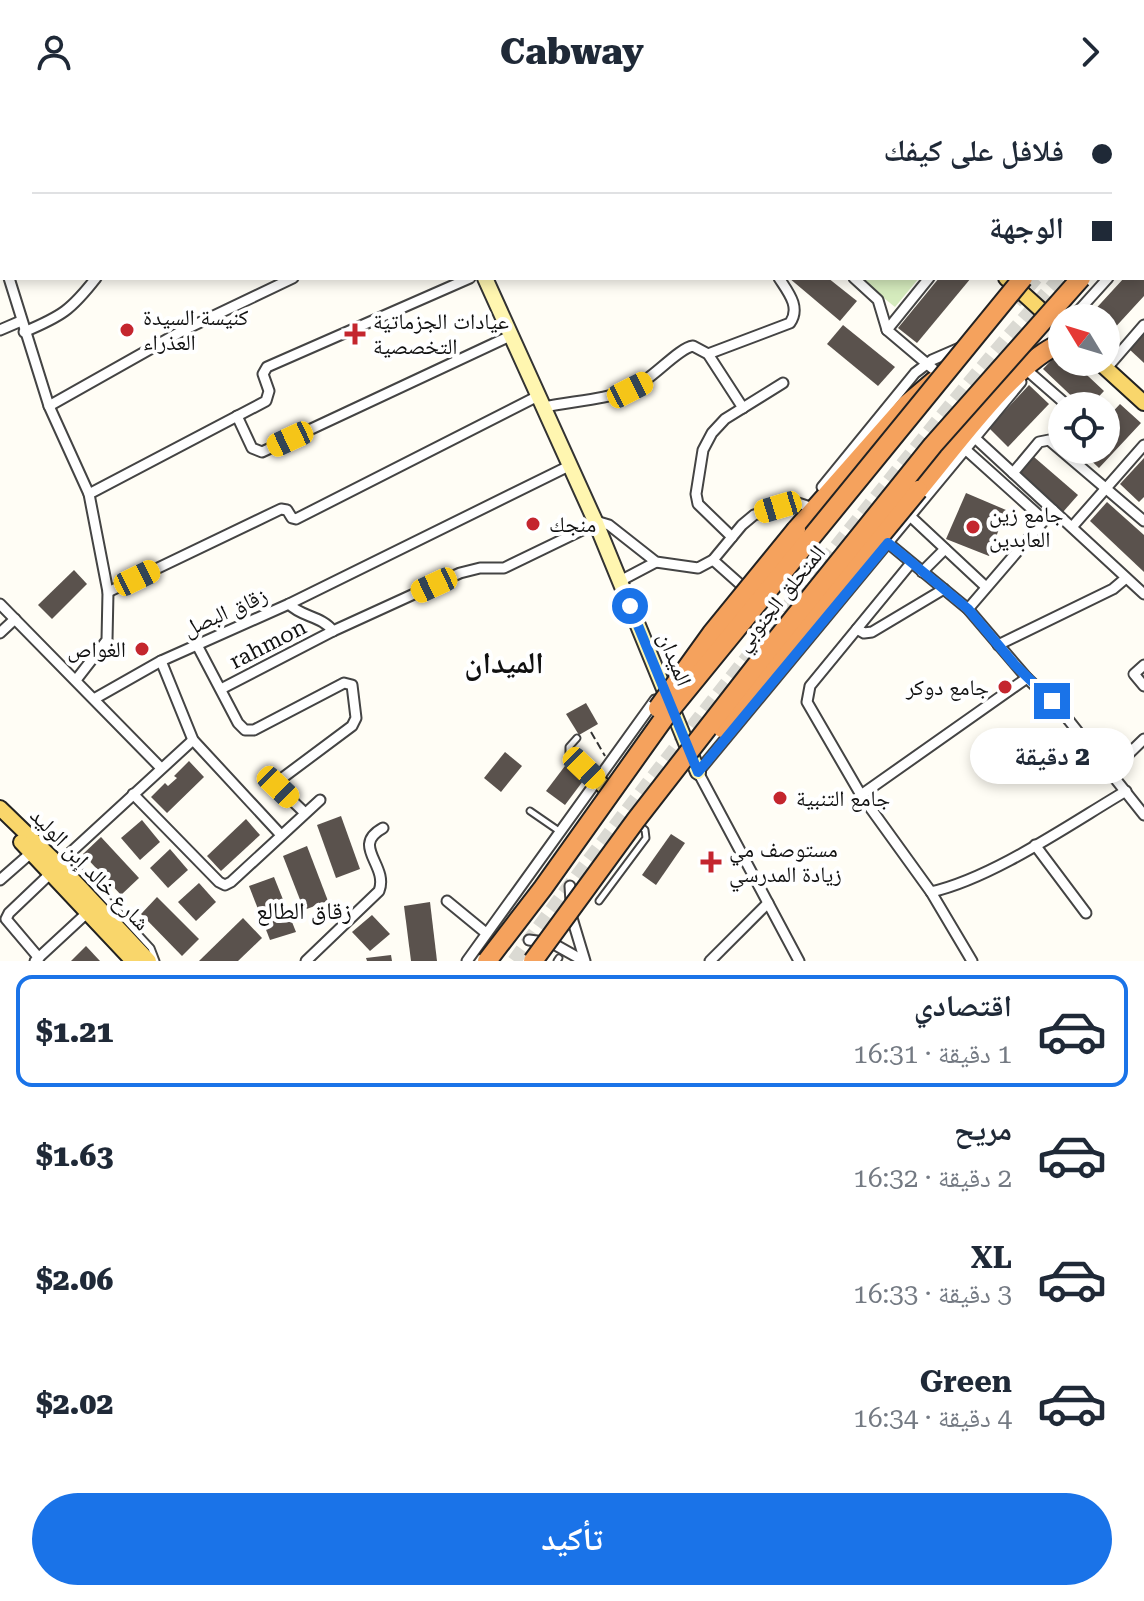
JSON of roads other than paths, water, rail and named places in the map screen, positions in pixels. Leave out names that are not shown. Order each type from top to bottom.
[{"type":"highway","name":"المتحلق الجنوبي","points":[[487,961],[543,888],[605,788],[1021,280]]},
{"type":"highway","name":"المتحلق الجنوبي","points":[[534,959],[630,817],[933,445],[1079,280]]},
{"type":"highway","points":[[1062,299],[1086,280]]},
{"type":"highway","points":[[630,817],[669,788],[732,717],[1004,389],[1048,351]]},
{"type":"highway","points":[[605,788],[621,769],[695,655],[796,530],[907,404],[961,365]]},
{"type":"main road","points":[[1008,280],[1048,316]]},
{"type":"main road","points":[[1114,376],[1144,403]]},
{"type":"main road","name":"شارع خالد إبن الوليد","points":[[0,808],[149,961]]},
{"type":"main road","name":"شارع خالد إبن الوليد","points":[[0,821],[32,852],[57,868],[88,912],[133,961]]},
{"type":"street","points":[[984,104],[991,104]]},
{"type":"street","points":[[10,280],[49,406],[89,494],[108,592],[107,640],[76,680]]},
{"type":"street","points":[[24,332],[62,316],[94,280]]},
{"type":"street","points":[[49,406],[182,331],[289,280]]},
{"type":"street","points":[[89,494],[268,398],[269,391],[263,374],[267,367],[465,280]]},
{"type":"street","name":"الميدان","points":[[486,280],[571,465],[698,772],[799,961]]},
{"type":"street","points":[[708,354],[790,323],[795,308],[780,280]]},
{"type":"street","points":[[856,280],[878,300],[887,330],[944,378]]},
{"type":"street","points":[[887,330],[927,280]]},
{"type":"street","points":[[1085,304],[1106,280]]},
{"type":"street","points":[[0,330],[21,321]]},
{"type":"street","points":[[1120,348],[1144,325]]},
{"type":"street","points":[[237,416],[251,446],[255,451],[262,452],[510,336]]},
{"type":"street","points":[[467,961],[560,832],[605,788],[609,764],[663,689],[906,383],[926,363],[942,354],[980,342]]},
{"type":"street","points":[[108,592],[281,509],[287,510],[290,517],[296,519],[541,401],[630,390],[655,375],[686,347],[699,348],[708,354],[743,408]]},
{"type":"street","points":[[698,772],[1048,352]]},
{"type":"street","points":[[1029,372],[1052,392]]},
{"type":"street","points":[[732,537],[701,508],[696,494],[707,442],[718,426],[783,383]]},
{"type":"street","points":[[975,438],[1144,594]]},
{"type":"street","points":[[1013,473],[1039,442],[1047,439],[1144,521]]},
{"type":"street","points":[[1072,527],[1144,445]]},
{"type":"street","points":[[965,449],[1044,520]]},
{"type":"street","points":[[289,604],[571,465]]},
{"type":"street","points":[[333,631],[469,569],[504,568],[596,523],[606,523],[656,562],[698,568],[713,560],[754,515],[795,502],[807,506]]},
{"type":"street","points":[[968,609],[1053,510]]},
{"type":"street","points":[[910,516],[986,587]]},
{"type":"street","points":[[888,543],[968,609],[1027,678],[1063,713],[1144,815]]},
{"type":"street","points":[[922,572],[945,549]]},
{"type":"street","points":[[713,560],[761,603]]},
{"type":"street","points":[[620,581],[656,562]]},
{"type":"street","points":[[911,563],[810,686],[807,702],[861,795],[931,892],[972,961]]},
{"type":"street","points":[[998,645],[1113,589],[1126,578]]},
{"type":"street","points":[[857,629],[864,633],[872,632],[944,589]]},
{"type":"street","points":[[0,604],[161,768]]},
{"type":"street","name":"زقاق البصل","points":[[94,699],[161,661],[289,604],[326,623],[333,631]]},
{"type":"street","points":[[0,633],[15,619]]},
{"type":"street","name":"rahmon","points":[[221,689],[333,631]]},
{"type":"street","points":[[197,645],[241,727],[250,731],[344,683],[352,685],[356,718],[352,726],[277,782],[278,787],[305,813]]},
{"type":"street","points":[[161,661],[193,740],[281,835]]},
{"type":"street","points":[[1144,665],[1134,674],[1144,686]]},
{"type":"street","points":[[861,795],[1027,678]]},
{"type":"street","points":[[1110,772],[1144,739]]},
{"type":"street","points":[[88,912],[37,959],[6,919],[133,794],[193,740]]},
{"type":"street","points":[[931,892],[965,882],[1126,791]]},
{"type":"street","points":[[133,794],[221,884],[231,882],[320,800]]},
{"type":"street","points":[[306,961],[379,891],[382,879],[369,845],[371,836],[383,828]]},
{"type":"street","points":[[1035,845],[1086,913]]},
{"type":"street","points":[[0,880],[32,852]]},
{"type":"street","points":[[570,886],[572,918],[584,961]]},
{"type":"street","points":[[447,901],[486,933]]},
{"type":"street","points":[[710,961],[768,903]]},
{"type":"street","points":[[529,940],[552,943],[584,961]]},
{"type":"lane","points":[[577,738],[569,747],[569,753],[605,788]]},
{"type":"lane","points":[[530,811],[560,832]]},
{"type":"lane","points":[[599,901],[646,838],[645,830],[630,817]]},
{"type":"lane","points":[[57,868],[72,867],[82,873],[151,948],[156,961]]},
{"type":"tunnel","points":[[1015,302],[1034,280]]},
{"type":"tunnel","points":[[514,961],[630,806],[750,654],[944,414],[1058,280]]},
{"type":"place","name":"كنيسة السيدة العذراء","points":[[127,330]]},
{"type":"place","name":"عيادات الجزماتية التخصصية","points":[[355,334]]},
{"type":"place","name":"منجك","points":[[533,524]]},
{"type":"place","name":"جامع زين العابدين","points":[[973,527]]},
{"type":"place","name":"الغواص","points":[[142,649]]},
{"type":"place","name":"جامع دوكر","points":[[1005,687]]},
{"type":"place","name":"جامع التنبية","points":[[780,798]]},
{"type":"place","name":"مستوصف مي زيادة المدرسي","points":[[711,862]]},
{"type":"district","name":"الميدان","points":[[504,662]]},
{"type":"district","name":"زقاق الطالع","points":[[304,911]]}]
